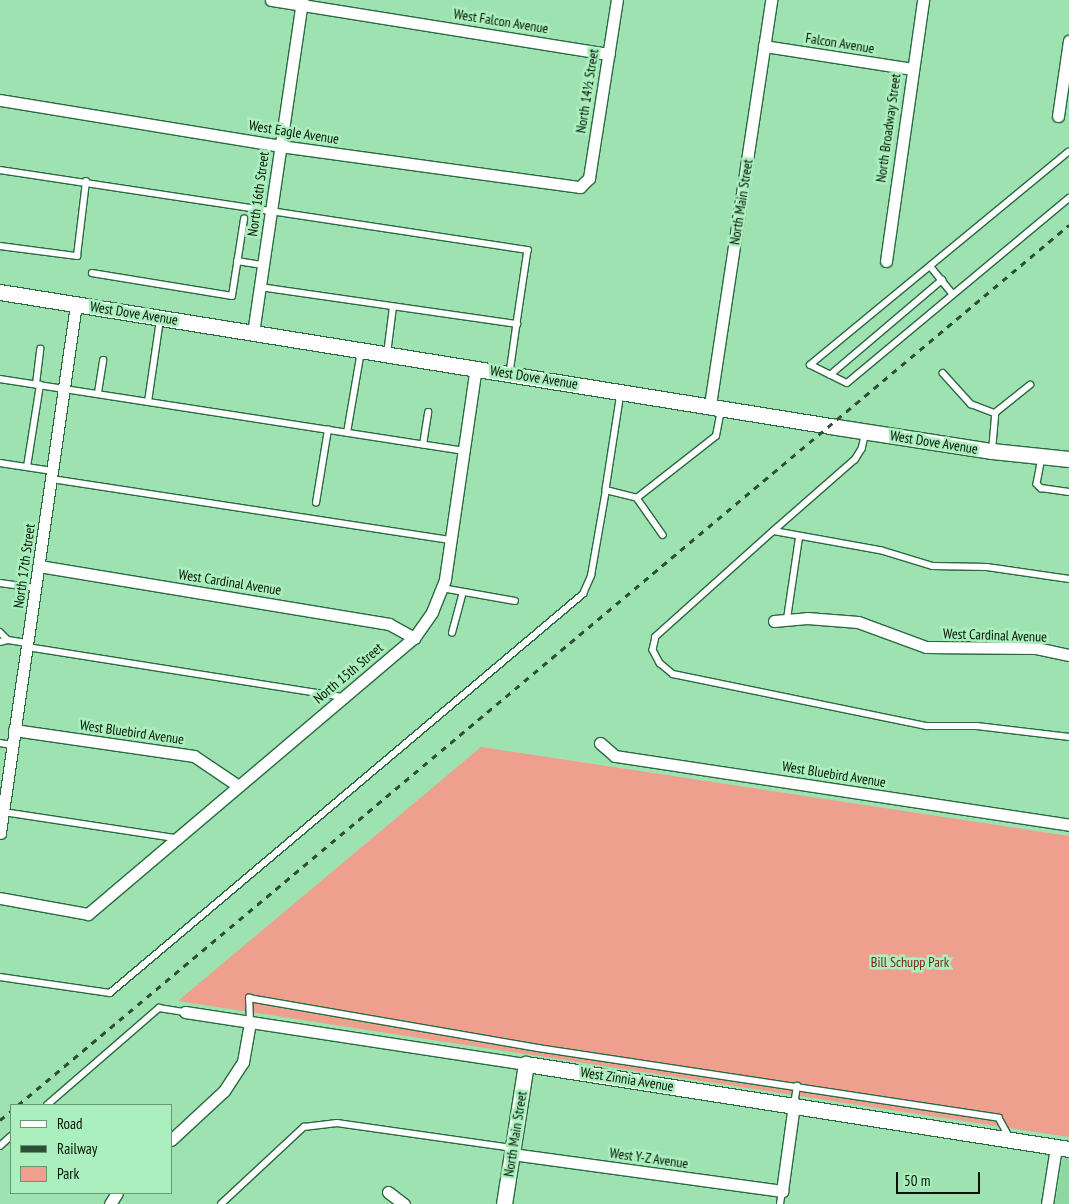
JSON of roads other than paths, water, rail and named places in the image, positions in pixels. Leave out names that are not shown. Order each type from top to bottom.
[{"type":"main road","name":"West Dove Avenue","points":[[0,292],[716,406],[866,432],[992,451],[1069,458]]},
{"type":"main road","name":"West Zinnia Avenue","points":[[526,1064],[1062,1148]]},
{"type":"main road","name":"North Main Street","points":[[504,1204],[526,1064]]},
{"type":"street","name":"West Falcon Avenue","points":[[271,0],[302,2],[609,54]]},
{"type":"street","name":"North 14½ Street","points":[[584,186],[589,178],[617,0]]},
{"type":"street","name":"North Main Street","points":[[716,406],[771,0]]},
{"type":"street","name":"North Broadway Street","points":[[886,261],[922,0]]},
{"type":"street","name":"North 16th Street","points":[[253,333],[302,2]]},
{"type":"street","points":[[1058,116],[1069,41]]},
{"type":"street","name":"Falcon Avenue","points":[[764,46],[912,69]]},
{"type":"street","name":"West Eagle Avenue","points":[[0,100],[280,146],[568,187],[584,186]]},
{"type":"street","name":"North 17th Street","points":[[0,833],[76,304]]},
{"type":"street","name":"North 15th Street","points":[[0,898],[88,914],[237,785],[414,638],[432,612],[442,588],[451,540],[476,368]]},
{"type":"street","name":"West Cardinal Avenue","points":[[39,566],[389,624],[414,638]]},
{"type":"street","name":"West Cardinal Avenue","points":[[774,621],[858,622],[926,646],[1036,648],[1069,655]]},
{"type":"street","name":"West Bluebird Avenue","points":[[14,730],[194,756],[237,785]]},
{"type":"street","name":"West Bluebird Avenue","points":[[600,743],[615,756],[1069,825]]},
{"type":"street","name":"West Zinnia Avenue","points":[[185,1012],[250,1024],[526,1064]]},
{"type":"street","points":[[172,1139],[224,1091],[243,1062],[250,1024]]},
{"type":"street","points":[[782,1191],[794,1105]]},
{"type":"street","points":[[1047,1204],[1062,1148]]},
{"type":"street","name":"West Y-Z Avenue","points":[[512,1151],[782,1191]]},
{"type":"street","points":[[388,1192],[404,1204]]},
{"type":"lane","points":[[1069,152],[811,365],[846,383],[1069,198]]},
{"type":"lane","points":[[0,170],[528,250],[510,373]]},
{"type":"lane","points":[[0,246],[77,256],[86,182]]},
{"type":"lane","points":[[92,273],[232,296],[244,219]]},
{"type":"lane","points":[[238,261],[263,264]]},
{"type":"lane","points":[[931,267],[953,294]]},
{"type":"lane","points":[[830,375],[942,280]]},
{"type":"lane","points":[[260,287],[517,324]]},
{"type":"lane","points":[[387,354],[393,307]]},
{"type":"lane","points":[[148,402],[161,318]]},
{"type":"lane","points":[[27,467],[38,384],[40,349]]},
{"type":"lane","points":[[347,433],[361,350]]},
{"type":"lane","points":[[98,394],[103,360]]},
{"type":"lane","points":[[943,374],[971,404],[995,412]]},
{"type":"lane","points":[[0,379],[464,451]]},
{"type":"lane","points":[[992,451],[995,412],[1030,384]]},
{"type":"lane","points":[[0,977],[110,993],[583,594],[591,576],[622,391]]},
{"type":"lane","points":[[637,498],[716,436],[716,406]]},
{"type":"lane","points":[[423,445],[428,412]]},
{"type":"lane","points":[[316,503],[328,430]]},
{"type":"lane","points":[[866,432],[855,460],[656,637],[653,650],[660,663],[673,674],[927,726],[977,726],[1069,738]]},
{"type":"lane","points":[[1042,456],[1037,484],[1041,488],[1069,492]]},
{"type":"lane","points":[[0,463],[27,467],[52,475],[451,540]]},
{"type":"lane","points":[[606,490],[637,498],[663,535]]},
{"type":"lane","points":[[774,531],[799,538],[880,550],[932,566],[987,567],[1069,579]]},
{"type":"lane","points":[[787,620],[799,538]]},
{"type":"lane","points":[[0,583],[36,588]]},
{"type":"lane","points":[[442,588],[515,601]]},
{"type":"lane","points":[[452,632],[463,592]]},
{"type":"lane","points":[[0,632],[8,640]]},
{"type":"lane","points":[[0,642],[8,640],[27,645],[342,697]]},
{"type":"lane","points":[[0,743],[12,745]]},
{"type":"lane","points":[[3,812],[175,838]]},
{"type":"lane","points":[[250,1024],[249,998],[538,1048],[999,1118],[1010,1140]]},
{"type":"lane","points":[[48,1104],[159,1008],[185,1012]]},
{"type":"lane","points":[[794,1105],[797,1086]]},
{"type":"lane","points":[[221,1204],[304,1128],[337,1123],[512,1151]]},
{"type":"lane","points":[[0,1146],[10,1137]]},
{"type":"lane","points":[[780,1204],[782,1191]]},
{"type":"railway","points":[[19,1104],[1069,225]]},
{"type":"railway","points":[[0,1120],[10,1112]]},
{"type":"park label","name":"Bill Schupp Park","points":[[910,962]]}]
